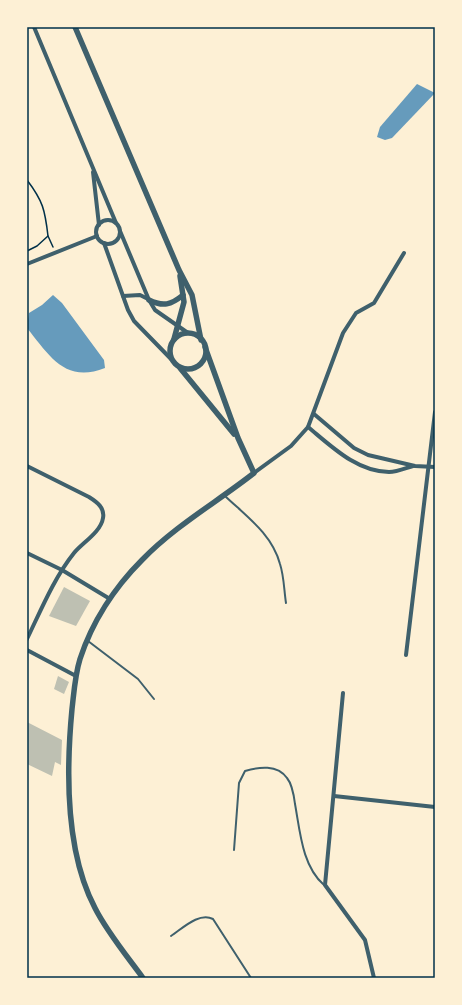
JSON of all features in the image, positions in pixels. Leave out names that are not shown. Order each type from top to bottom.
[{"type":"street","points":[[34,27],[92,168],[149,300],[155,310],[188,333],[196,335],[201,340],[205,347],[238,438],[254,473]]},
{"type":"street","points":[[75,27],[179,270],[192,295],[201,340]]},
{"type":"street","points":[[92,168],[99,225],[97,236]]},
{"type":"street","points":[[99,225],[107,220],[116,223]]},
{"type":"street","points":[[104,243],[113,243],[117,240],[120,231]]},
{"type":"street","points":[[97,236],[104,243],[123,296],[134,321],[180,368],[238,438]]},
{"type":"street","points":[[27,264],[97,236]]},
{"type":"street","points":[[143,978],[95,908],[83,878],[74,843],[69,758],[76,676],[87,640],[94,624],[110,599],[141,560],[185,522],[225,496],[291,446],[308,428],[343,333],[356,313],[374,303],[404,253]]},
{"type":"street","points":[[171,358],[170,352],[182,313],[183,295],[179,270]]},
{"type":"street","points":[[123,296],[140,295],[158,304],[167,305],[183,295]]},
{"type":"street","points":[[174,339],[180,335],[188,333]]},
{"type":"street","points":[[180,368],[193,368],[199,365],[203,360],[205,347]]},
{"type":"street","points":[[406,655],[435,412]]},
{"type":"street","points":[[314,414],[354,448],[368,455],[415,466],[435,467]]},
{"type":"street","points":[[308,428],[362,467],[390,472],[415,466]]},
{"type":"street","points":[[27,466],[98,503],[103,511],[103,520],[97,529],[75,552],[62,570],[27,639]]},
{"type":"street","points":[[27,553],[62,570],[110,599]]},
{"type":"street","points":[[27,650],[76,676]]},
{"type":"street","points":[[343,693],[325,885],[364,940],[374,978]]},
{"type":"street","points":[[334,796],[435,807]]},
{"type":"lane","points":[[225,496],[264,532],[271,542],[280,564],[286,603]]},
{"type":"lane","points":[[87,640],[138,679],[154,699]]},
{"type":"lane","points":[[234,850],[239,783],[245,771],[260,767],[275,768],[287,778],[293,792],[304,850],[314,876],[325,885]]},
{"type":"lane","points":[[171,936],[200,917],[207,916],[213,919],[251,978]]},
{"type":"path","points":[[27,180],[37,192],[45,210],[48,236],[56,253]]},
{"type":"path","points":[[27,251],[48,236]]},
{"type":"water","points":[[417,84],[435,93],[392,138],[385,140],[377,137],[380,127]]},
{"type":"water","points":[[53,295],[62,303],[104,360],[105,368],[91,372],[79,372],[59,364],[43,348],[27,328],[29,313],[42,305]]},
{"type":"building","points":[[64,587],[90,601],[76,626],[49,616]]},
{"type":"building","points":[[58,676],[69,682],[64,694],[54,689]]},
{"type":"building","points":[[27,722],[62,740],[61,765],[55,762],[52,776],[27,764]]}]
